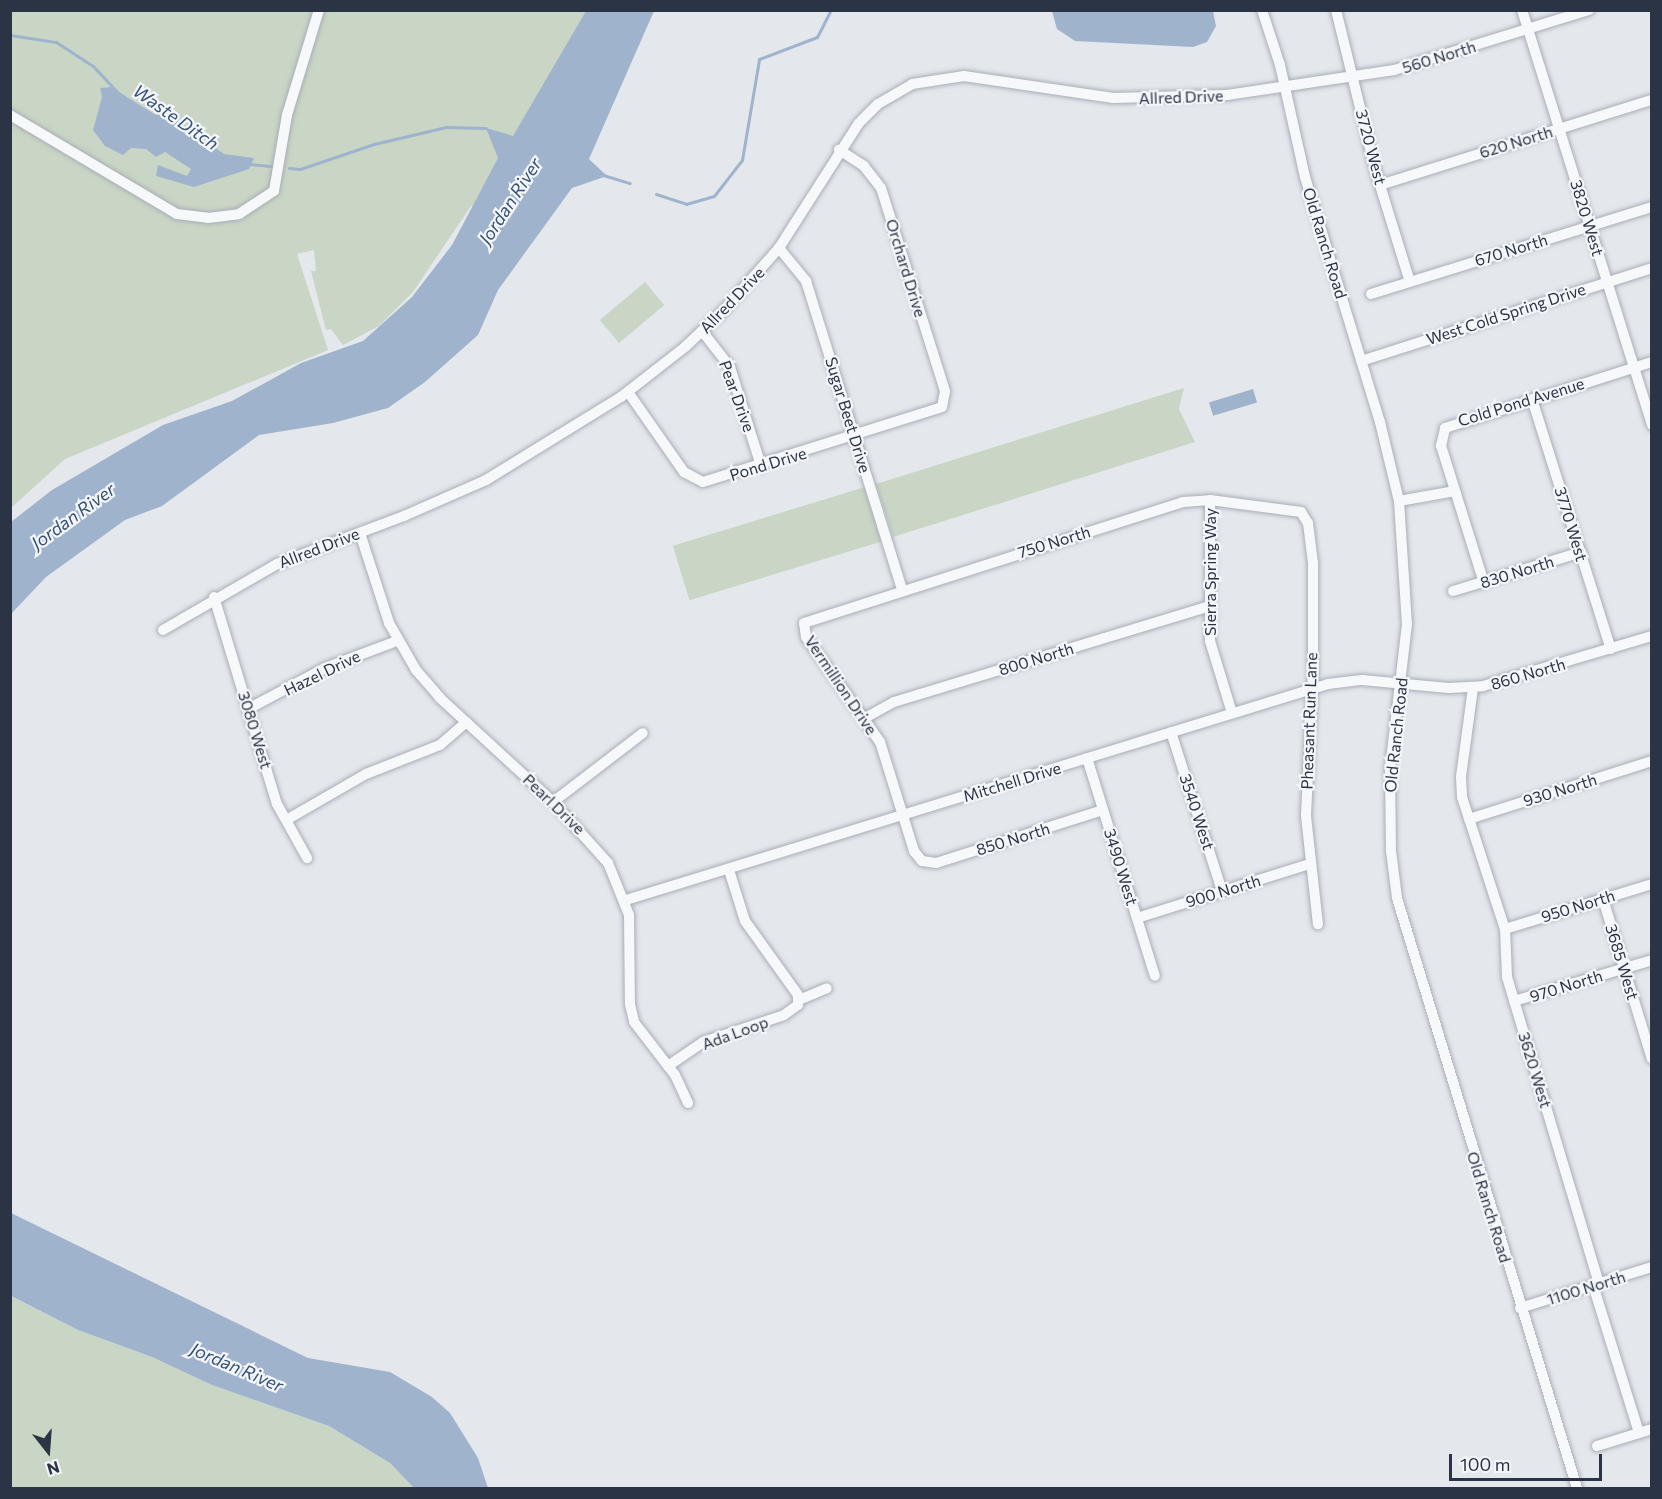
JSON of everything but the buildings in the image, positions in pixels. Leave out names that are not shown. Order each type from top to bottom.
[{"type":"street","points":[[10,115],[177,214],[208,218],[239,214],[274,191],[286,115],[319,10]]},
{"type":"street","name":"Old Ranch Road","points":[[1262,10],[1286,88],[1305,177],[1361,361],[1399,501],[1407,624],[1389,800],[1397,898],[1520,1308],[1577,1488]]},
{"type":"street","name":"3720 West","points":[[1335,10],[1380,184],[1410,282]]},
{"type":"street","name":"3820 West","points":[[1522,10],[1652,425]]},
{"type":"street","name":"560 North","points":[[1286,88],[1354,78],[1411,66],[1589,10]]},
{"type":"street","name":"Allred Drive","points":[[163,630],[214,597],[277,564],[360,533],[486,480],[555,441],[628,392],[702,331],[779,249],[839,150],[859,123],[883,100],[912,84],[937,77],[977,77],[1127,99],[1198,98],[1286,88]]},
{"type":"street","name":"620 North","points":[[1380,184],[1652,100]]},
{"type":"street","name":"Orchard Drive","points":[[839,150],[864,166],[881,188],[945,391],[945,404]]},
{"type":"street","name":"670 North","points":[[1371,294],[1652,207]]},
{"type":"street","name":"Sugar Beet Drive","points":[[779,249],[806,281],[902,589]]},
{"type":"street","name":"West Cold Spring Drive","points":[[1361,361],[1652,268]]},
{"type":"street","name":"Pear Drive","points":[[702,331],[730,367],[761,466]]},
{"type":"street","name":"Cold Pond Avenue","points":[[1484,583],[1441,446],[1445,428],[1652,362]]},
{"type":"street","name":"Pond Drive","points":[[628,392],[684,472],[693,479],[709,482],[935,412],[945,404]]},
{"type":"street","name":"3770 West","points":[[1532,399],[1611,649]]},
{"type":"street","points":[[1399,501],[1455,491]]},
{"type":"street","name":"750 North","points":[[804,622],[902,589],[1171,506],[1210,500],[1294,509],[1306,518]]},
{"type":"street","name":"Sierra Spring Way","points":[[1210,500],[1210,641],[1232,713]]},
{"type":"street","name":"Pheasant Run Lane","points":[[1306,518],[1313,563],[1313,688],[1306,790],[1309,864],[1318,924]]},
{"type":"street","name":"Pearl Drive","points":[[360,533],[397,640],[427,684],[553,802],[602,854],[626,900],[631,1013],[639,1032],[668,1066],[688,1103]]},
{"type":"street","name":"830 North","points":[[1453,591],[1581,552]]},
{"type":"street","name":"3080 West","points":[[214,597],[277,804],[288,819],[307,858]]},
{"type":"street","name":"800 North","points":[[865,718],[894,702],[1209,606]]},
{"type":"street","name":"Vermillion Drive","points":[[804,622],[806,637],[880,742],[914,851],[922,861]]},
{"type":"street","name":"860 North","points":[[1401,684],[1473,688],[1652,636]]},
{"type":"street","name":"Hazel Drive","points":[[248,709],[325,668],[397,640]]},
{"type":"street","name":"Mitchell Drive","points":[[626,900],[1313,688],[1361,680],[1401,684]]},
{"type":"street","name":"3620 West","points":[[1473,688],[1460,784],[1505,929],[1507,977],[1639,1433]]},
{"type":"street","points":[[288,819],[366,774],[440,745],[466,722]]},
{"type":"street","name":"3540 West","points":[[1172,732],[1222,891]]},
{"type":"street","points":[[553,802],[643,733]]},
{"type":"street","name":"3490 West","points":[[1087,758],[1155,976]]},
{"type":"street","name":"930 North","points":[[1469,819],[1652,761]]},
{"type":"street","name":"850 North","points":[[922,861],[936,863],[1103,810]]},
{"type":"street","name":"900 North","points":[[1137,918],[1309,864]]},
{"type":"street","points":[[729,870],[749,929],[799,1000]]},
{"type":"street","name":"950 North","points":[[1505,929],[1652,884]]},
{"type":"street","name":"3685 West","points":[[1603,899],[1652,1059]]},
{"type":"street","name":"970 North","points":[[1514,1001],[1652,960]]},
{"type":"street","name":"Ada Loop","points":[[668,1066],[703,1042],[792,1012],[799,1000],[827,988]]},
{"type":"street","name":"1100 North","points":[[1520,1308],[1652,1267]]},
{"type":"street","points":[[1597,1446],[1652,1429]]},
{"type":"green space","points":[[11,11],[599,11],[492,200],[471,206],[413,292],[379,326],[343,345],[331,329],[326,330],[311,271],[316,271],[314,250],[297,254],[328,350],[65,459],[11,508]]},
{"type":"green space","points":[[645,282],[664,305],[619,343],[600,320]]},
{"type":"green space","points":[[1184,388],[1179,409],[1195,442],[893,537],[876,484]]},
{"type":"green space","points":[[865,487],[882,542],[689,600],[673,546]]},
{"type":"green space","points":[[10,1296],[78,1330],[152,1357],[212,1385],[329,1426],[390,1463],[414,1488],[11,1488]]},
{"type":"water","name":"Jordan River","points":[[586,11],[654,11],[589,159],[607,176],[572,188],[498,290],[478,335],[425,382],[388,408],[333,423],[259,435],[162,506],[125,520],[46,577],[11,614],[11,522],[52,490],[163,425],[232,401],[301,363],[363,341],[412,297],[452,245],[498,158],[486,128],[513,136]]},
{"type":"water","points":[[1052,11],[1213,11],[1216,26],[1207,42],[1193,47],[1075,41],[1057,29]]},
{"type":"water","points":[[111,87],[154,114],[172,117],[224,154],[254,158],[249,169],[194,187],[156,176],[158,165],[187,176],[191,169],[165,152],[156,157],[146,149],[131,148],[123,155],[105,146],[93,130],[102,97],[100,88]]},
{"type":"water","points":[[1253,389],[1257,402],[1213,416],[1209,402]]},
{"type":"water","name":"Jordan River","points":[[11,1213],[308,1358],[390,1372],[432,1397],[450,1413],[478,1458],[488,1488],[414,1488],[390,1463],[329,1426],[212,1385],[152,1357],[78,1330],[11,1296]]},
{"type":"waterway","points":[[656,194],[686,204],[714,196],[742,160],[759,59],[817,37],[831,10]]},
{"type":"waterway","name":"Waste Ditch","points":[[10,35],[56,42],[93,66],[122,97]]},
{"type":"waterway","name":"Waste Ditch","points":[[289,168],[300,169],[374,144],[446,127],[486,128]]},
{"type":"waterway","name":"Waste Ditch","points":[[249,164],[274,166]]},
{"type":"waterway","points":[[603,175],[630,183]]}]
